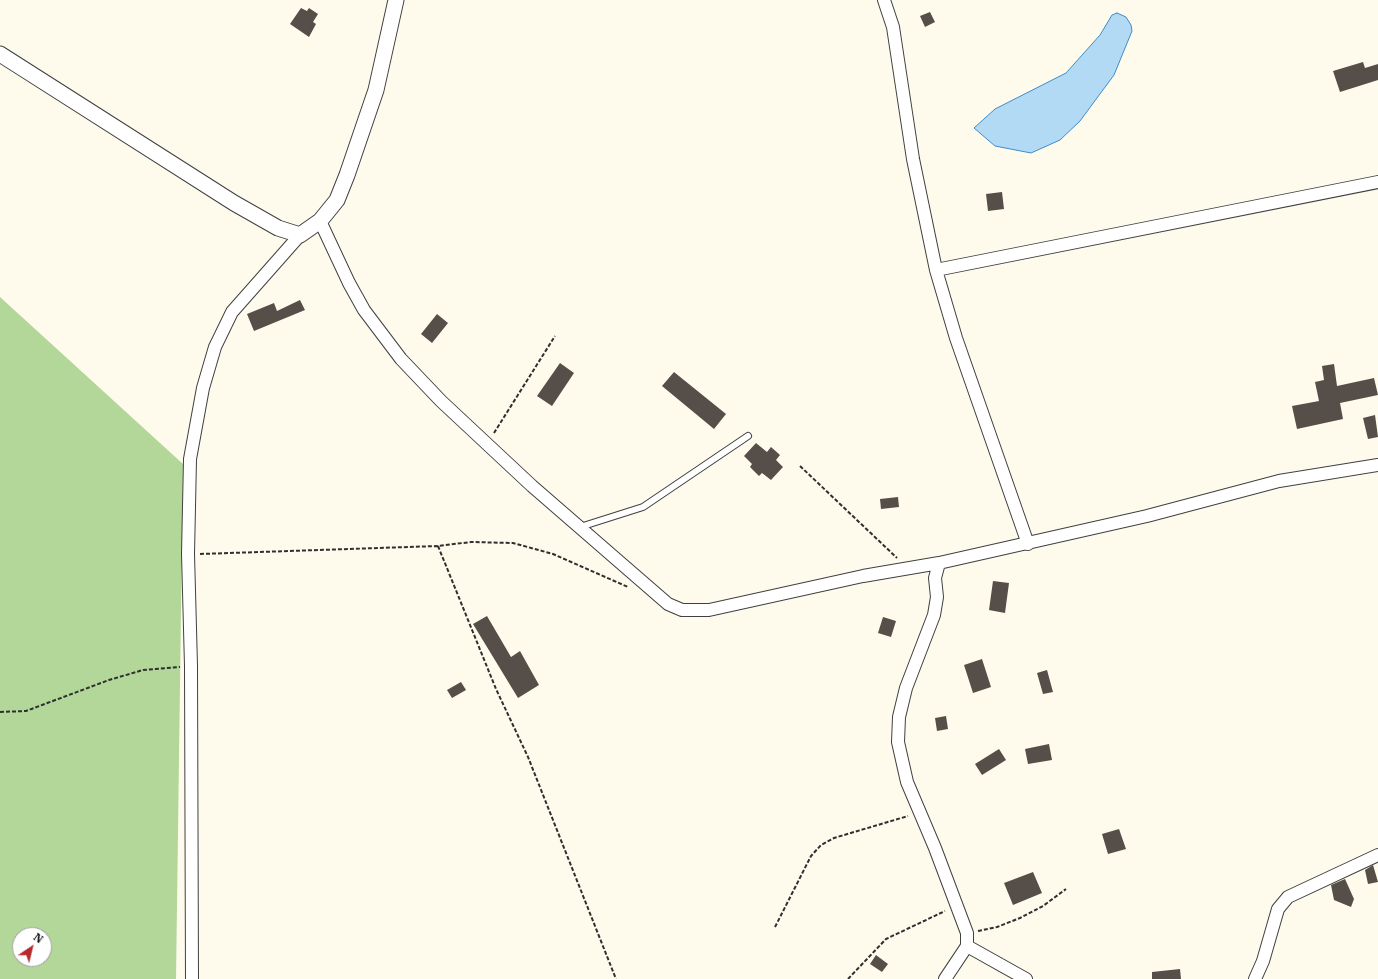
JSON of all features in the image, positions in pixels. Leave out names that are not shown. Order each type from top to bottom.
[{"type":"street","points":[[192,979],[191,666],[188,554],[190,459],[203,388],[215,347],[232,312],[300,234],[320,221],[339,194],[374,97],[396,0]]},
{"type":"street","points":[[884,0],[893,27],[913,159],[936,270],[956,338],[1028,544]]},
{"type":"street","points":[[0,54],[234,203],[278,228],[300,234]]},
{"type":"street","points":[[936,270],[1378,182]]},
{"type":"street","points":[[320,221],[349,283],[364,310],[401,359],[487,445],[668,604],[682,610],[709,610],[863,576],[939,563],[1147,516],[1279,481],[1378,465]]},
{"type":"street","points":[[939,563],[935,578],[937,597],[934,615],[906,688],[899,717],[898,742],[907,782],[967,933],[967,946],[945,979]]},
{"type":"street","points":[[1255,979],[1263,961],[1278,909],[1288,897],[1378,855]]},
{"type":"street","points":[[967,946],[1026,979]]},
{"type":"lane","points":[[580,527],[643,507],[748,436]]},
{"type":"path","points":[[487,445],[555,336]]},
{"type":"path","points":[[800,466],[908,568]]},
{"type":"path","points":[[188,554],[438,546],[471,542],[513,543],[553,554],[634,589]]},
{"type":"path","points":[[438,546],[496,689],[528,757],[616,979]]},
{"type":"path","points":[[0,712],[26,711],[109,680],[143,670],[191,666]]},
{"type":"path","points":[[775,927],[811,856],[820,845],[849,833],[920,813]]},
{"type":"path","points":[[967,933],[997,927],[1020,918],[1043,906],[1066,889]]},
{"type":"path","points":[[848,979],[886,939],[957,905]]},
{"type":"green space","points":[[0,297],[183,464],[176,979],[0,979]]},
{"type":"water","points":[[1117,13],[1126,17],[1131,25],[1132,31],[1114,75],[1080,121],[1060,140],[1031,153],[995,146],[974,128],[995,109],[1066,73],[1100,35],[1112,15]]},
{"type":"building","points":[[301,8],[307,11],[309,8],[318,14],[313,22],[316,24],[309,37],[290,24]]},
{"type":"building","points":[[930,12],[935,22],[925,27],[920,16]]},
{"type":"building","points":[[1363,62],[1365,68],[1378,64],[1378,80],[1340,92],[1333,71]]},
{"type":"building","points":[[1002,192],[1004,209],[988,211],[986,194]]},
{"type":"building","points":[[300,300],[305,310],[254,331],[247,314],[274,303],[277,311]]},
{"type":"building","points":[[437,314],[448,323],[432,343],[421,334]]},
{"type":"building","points":[[560,363],[574,373],[552,406],[537,396]]},
{"type":"building","points":[[1334,364],[1337,386],[1374,378],[1378,395],[1340,403],[1343,419],[1297,429],[1292,406],[1319,401],[1315,382],[1324,380],[1322,366]]},
{"type":"building","points":[[674,372],[726,414],[714,429],[662,386]]},
{"type":"building","points":[[1375,415],[1378,437],[1368,439],[1363,418]]},
{"type":"building","points":[[756,443],[767,452],[771,447],[780,455],[776,460],[783,467],[771,480],[762,473],[759,476],[750,467],[752,464],[744,456]]},
{"type":"building","points":[[898,497],[899,507],[881,509],[880,499]]},
{"type":"building","points":[[993,581],[1009,583],[1005,613],[989,610]]},
{"type":"building","points":[[487,616],[511,657],[520,651],[539,685],[518,698],[473,624]]},
{"type":"building","points":[[883,617],[896,621],[891,637],[878,633]]},
{"type":"building","points":[[982,659],[991,687],[973,693],[964,665]]},
{"type":"building","points":[[1047,670],[1053,692],[1043,694],[1037,673]]},
{"type":"building","points":[[461,682],[466,690],[452,698],[447,690]]},
{"type":"building","points":[[946,716],[948,729],[937,731],[935,718]]},
{"type":"building","points":[[1049,744],[1052,760],[1028,764],[1025,749]]},
{"type":"building","points":[[999,749],[1006,760],[982,775],[975,764]]},
{"type":"building","points":[[1119,829],[1126,849],[1108,854],[1102,834]]},
{"type":"building","points":[[1373,865],[1378,882],[1368,884],[1365,870]]},
{"type":"building","points":[[1033,872],[1042,893],[1013,905],[1004,883]]},
{"type":"building","points":[[1345,879],[1354,899],[1351,907],[1334,900],[1331,885]]},
{"type":"building","points":[[876,955],[888,964],[882,972],[870,964]]},
{"type":"building","points":[[1180,969],[1181,979],[1152,979],[1152,972]]}]
